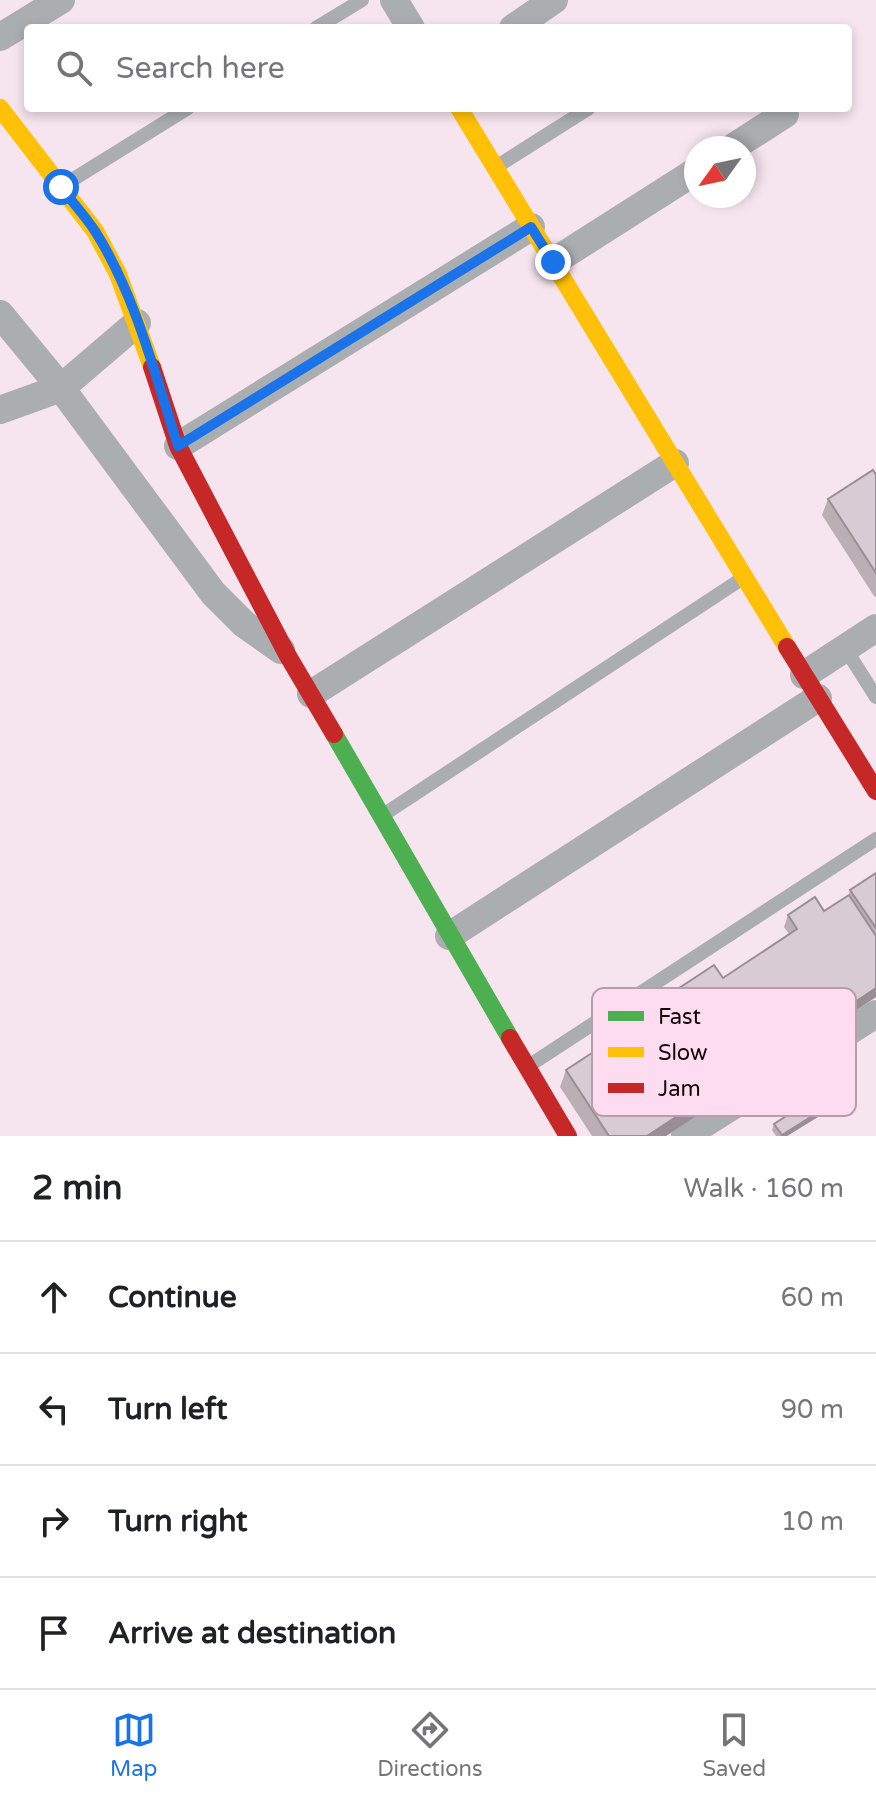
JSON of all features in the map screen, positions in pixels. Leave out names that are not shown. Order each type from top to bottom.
[{"type":"street","points":[[0,37],[61,0]]},
{"type":"street","points":[[394,0],[409,24]]},
{"type":"street","points":[[519,24],[554,0]]},
{"type":"street","points":[[0,108],[95,231],[118,274],[137,323],[178,446],[288,656],[568,1136]]},
{"type":"street","points":[[462,112],[876,791]]},
{"type":"street","points":[[751,136],[785,114]]},
{"type":"street","points":[[553,262],[684,179]]},
{"type":"street","points":[[178,446],[531,227]]},
{"type":"street","points":[[0,314],[61,388],[213,593],[244,624],[288,656]]},
{"type":"street","points":[[0,410],[61,388],[137,323]]},
{"type":"street","points":[[311,694],[675,463]]},
{"type":"street","points":[[449,936],[811,686],[845,648],[876,628]]},
{"type":"street","points":[[856,1027],[876,1014]]},
{"type":"street","points":[[685,1136],[716,1116]]},
{"type":"lane","points":[[323,24],[362,0]]},
{"type":"lane","points":[[61,187],[182,112]]},
{"type":"lane","points":[[496,167],[583,112]]},
{"type":"lane","points":[[382,815],[743,577]]},
{"type":"lane","points":[[845,648],[876,697]]},
{"type":"lane","points":[[648,988],[876,839]]},
{"type":"lane","points":[[527,1067],[592,1025]]},
{"type":"building","points":[[873,470],[876,475],[876,573],[828,499]]},
{"type":"building","points":[[876,873],[876,928],[850,890]]},
{"type":"building","points":[[849,895],[876,936],[876,988],[856,1001],[856,988],[679,988],[714,965],[723,978],[797,929],[788,915],[815,897],[824,911]]},
{"type":"building","points":[[592,1053],[592,1110],[566,1070]]},
{"type":"building","points":[[596,1116],[677,1116],[647,1136],[609,1136]]},
{"type":"building","points":[[786,1116],[812,1116],[782,1135],[774,1124]]},
{"type":"traffic: fast","points":[[334,734],[510,1038]]},
{"type":"traffic: slow","points":[[0,108],[95,231],[118,274],[152,367]]},
{"type":"traffic: slow","points":[[461,112],[787,647]]},
{"type":"traffic: jam","points":[[152,367],[178,446],[288,656],[334,734]]},
{"type":"traffic: jam","points":[[787,647],[876,791]]},
{"type":"traffic: jam","points":[[510,1038],[568,1136]]},
{"type":"route","points":[[61,187],[95,231],[118,274],[178,446],[531,227],[553,262]]}]
